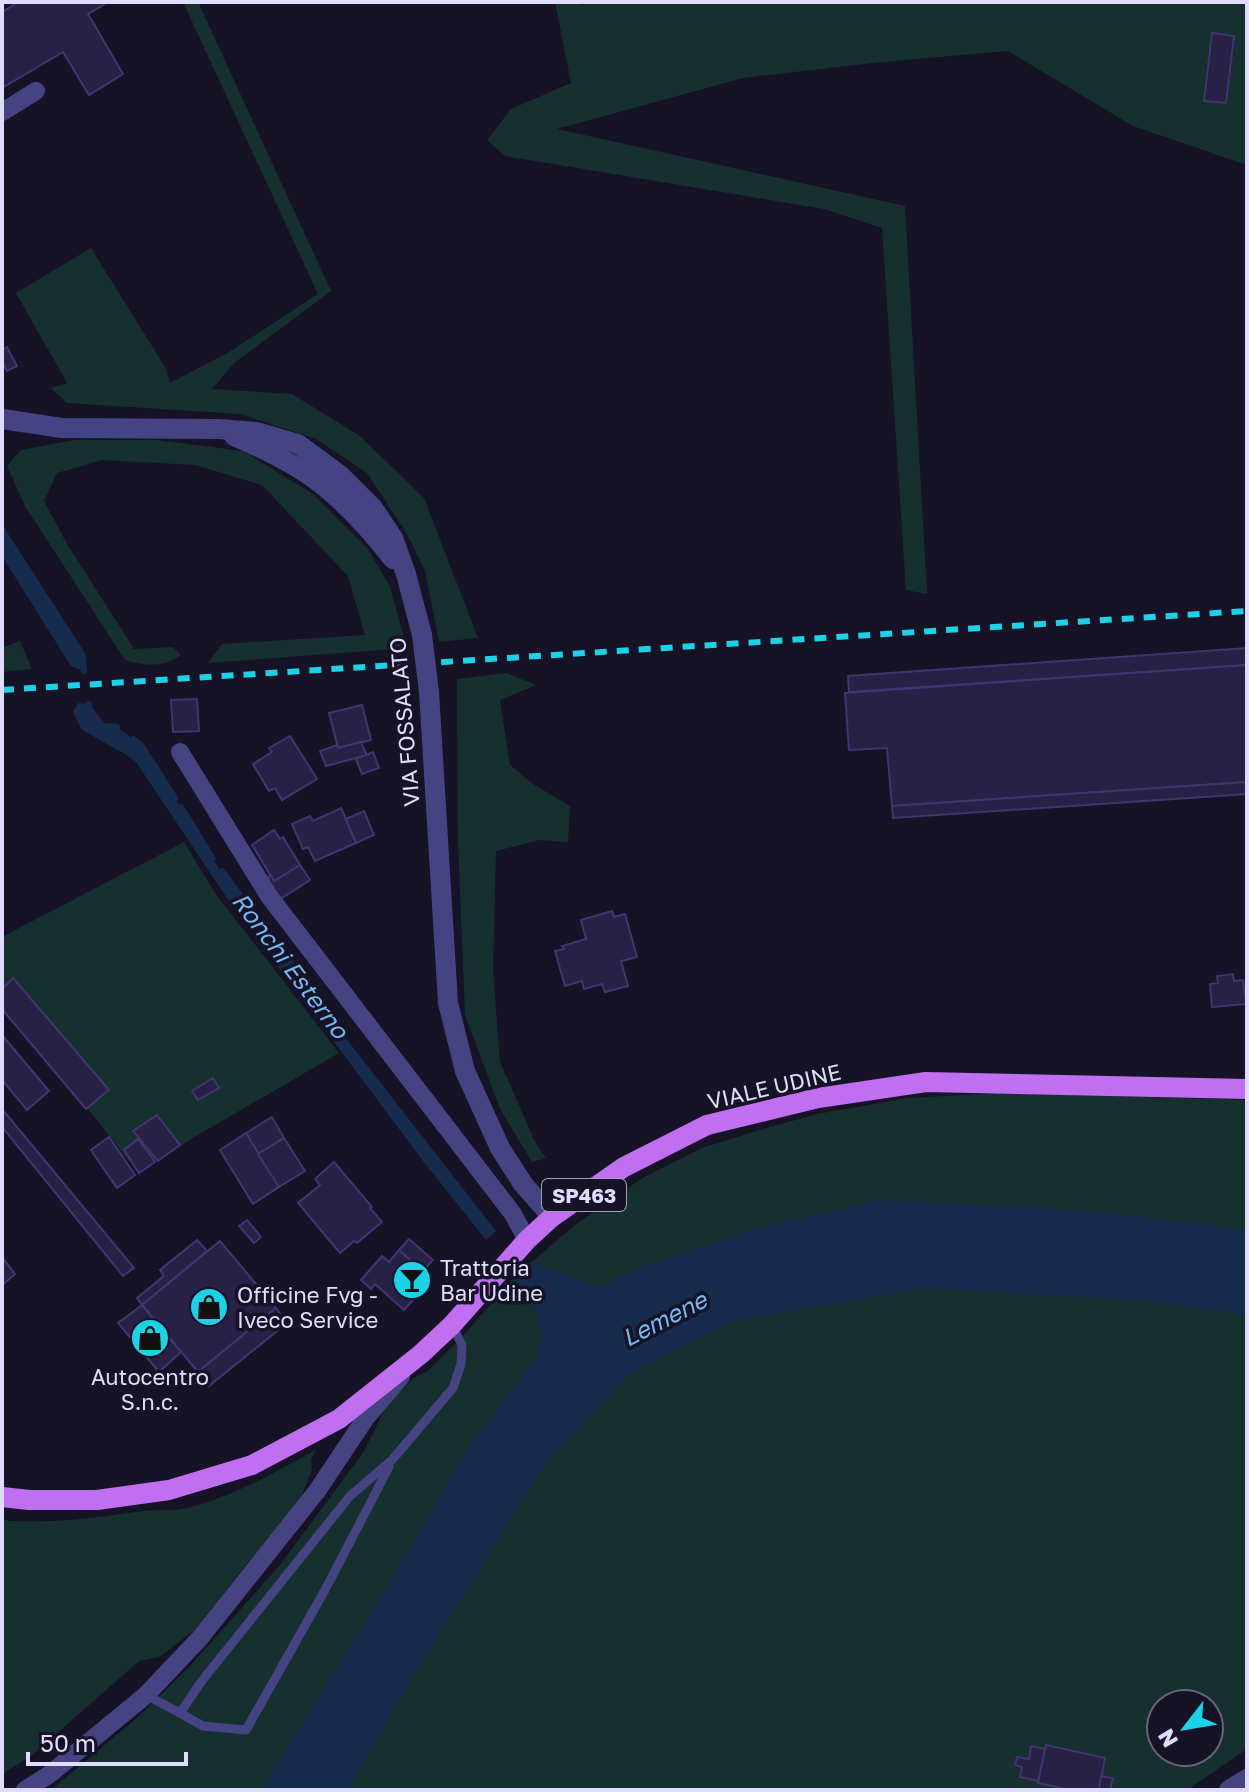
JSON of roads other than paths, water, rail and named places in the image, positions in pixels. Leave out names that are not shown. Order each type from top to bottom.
[{"type":"main road","name":"VIALE UDINE","points":[[2,1497],[97,1500],[169,1490],[252,1465],[339,1419],[421,1354],[552,1217],[624,1167],[707,1125],[818,1098],[926,1082],[1247,1089]]},
{"type":"street","points":[[2,112],[36,91]]},
{"type":"street","name":"VIA FOSSALATO","points":[[2,419],[62,428],[257,432],[298,444],[340,475],[373,508],[393,538],[422,635],[429,692],[448,1003],[465,1071],[500,1148],[523,1184],[552,1217]]},
{"type":"street","points":[[180,752],[269,896],[504,1202],[527,1240]]},
{"type":"street","points":[[25,1790],[50,1774],[146,1695],[200,1638],[317,1491],[365,1419],[421,1354]]},
{"type":"street","points":[[1229,1790],[1247,1779]]},
{"type":"lane","points":[[180,1713],[201,1682],[350,1496],[392,1460],[453,1388],[461,1364],[462,1345],[452,1325]]},
{"type":"lane","points":[[146,1695],[203,1726],[246,1730],[325,1590],[392,1460]]},
{"type":"water","points":[[2,530],[82,654],[84,671],[71,666],[2,556]]},
{"type":"water","points":[[78,703],[89,704],[90,710],[103,725],[117,727],[141,745],[216,864],[496,1231],[486,1240],[423,1161],[231,904],[136,762],[82,730],[73,712]]},
{"type":"water","name":"Lemene","points":[[881,1200],[1098,1211],[1247,1230],[1247,1315],[1148,1301],[925,1288],[732,1321],[626,1377],[544,1465],[414,1675],[348,1790],[261,1790],[474,1438],[536,1358],[542,1334],[530,1296],[513,1278],[531,1262],[598,1287],[649,1264],[757,1228]]},
{"type":"waterway","name":"Ronchi Esterno","points":[[2,530],[82,654],[84,671]]},
{"type":"waterway","name":"Ronchi Esterno","points":[[89,704],[103,726],[117,727]]},
{"type":"waterway","name":"Ronchi Esterno","points":[[133,739],[141,745],[175,798]]},
{"type":"waterway","name":"Ronchi Esterno","points":[[181,807],[213,859]]},
{"type":"waterway","name":"Ronchi Esterno","points":[[222,871],[344,1035]]},
{"type":"railway","points":[[2,690],[1247,611]]},
{"type":"place","name":"Trattoria Bar Udine","points":[[412,1280]]},
{"type":"place","name":"Officine Fvg - Iveco Service","points":[[209,1307]]},
{"type":"place","name":"Autocentro S.n.c.","points":[[150,1338]]}]
